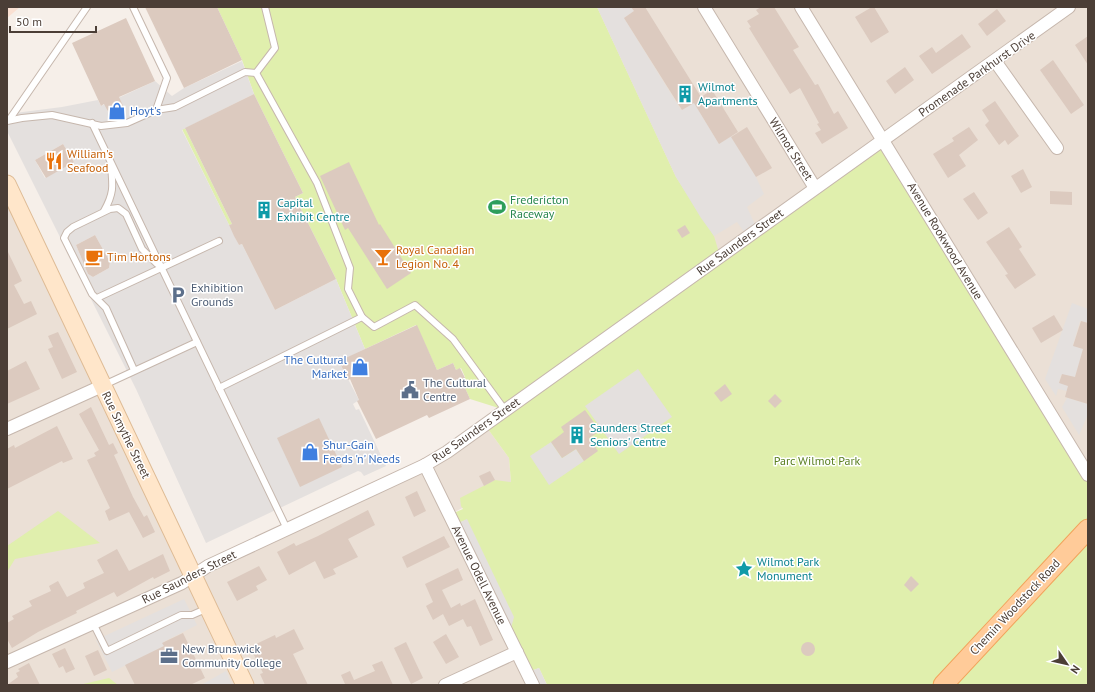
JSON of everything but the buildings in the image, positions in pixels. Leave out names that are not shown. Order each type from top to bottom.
[{"type":"main road","name":"Rue Smythe Street","points":[[9,193],[195,575],[246,685]]},
{"type":"main road","name":"Chemin Woodstock Road","points":[[943,685],[1088,529]]},
{"type":"street","name":"Wilmot Street","points":[[704,7],[815,188]]},
{"type":"street","name":"Avenue Rookwood Avenue","points":[[802,7],[1088,474]]},
{"type":"street","name":"Promenade Parkhurst Drive","points":[[884,139],[1069,7]]},
{"type":"street","points":[[995,61],[1057,148]]},
{"type":"street","name":"Rue Saunders Street","points":[[7,662],[182,583],[208,566],[425,465],[447,452],[884,139]]},
{"type":"street","points":[[7,429],[102,386]]},
{"type":"street","name":"Avenue Odell Avenue","points":[[425,465],[533,685]]},
{"type":"street","points":[[445,685],[517,652]]},
{"type":"lane","points":[[8,121],[87,7]]},
{"type":"lane","points":[[133,7],[167,78],[156,110]]},
{"type":"lane","points":[[256,73],[275,48],[265,7]]},
{"type":"lane","points":[[8,121],[52,115],[101,126],[127,123],[156,110],[175,106],[245,72],[256,73]]},
{"type":"lane","points":[[256,73],[317,183],[350,268],[348,289],[362,317],[374,327],[415,305],[452,339],[505,410]]},
{"type":"lane","points":[[92,123],[287,529]]},
{"type":"lane","points":[[103,212],[111,198],[114,188],[110,161]]},
{"type":"lane","points":[[134,370],[106,308],[92,294],[64,238],[67,232],[73,228],[110,208],[118,208],[126,214],[142,249],[161,268]]},
{"type":"lane","points":[[97,298],[219,242]]},
{"type":"lane","points":[[219,388],[362,317]]},
{"type":"lane","points":[[102,386],[197,342]]},
{"type":"lane","points":[[93,623],[107,651],[181,615],[192,615],[209,608]]},
{"type":"shaded area","points":[[7,7],[20,7],[7,18]]},
{"type":"shaded area","points":[[597,7],[1088,7],[1088,475],[720,256],[701,218],[676,177]]},
{"type":"shaded area","points":[[597,7],[631,7],[634,11],[624,18],[681,110],[694,103],[719,144],[731,136],[756,177],[764,194],[747,207],[757,229],[747,236],[737,222],[714,236],[701,218],[676,177]]},
{"type":"shaded area","name":"Exhibition Grounds","points":[[242,61],[254,94],[182,130],[239,245],[242,244],[275,310],[336,279],[365,349],[339,362],[359,400],[353,404],[356,410],[359,409],[386,466],[364,476],[358,471],[206,543],[136,389],[7,131],[7,114],[62,107],[98,100],[101,106],[155,81],[172,96],[184,88]],"holes":[[[121,103],[126,112],[112,119],[107,110]],[[63,144],[74,162],[45,178],[35,160]],[[95,235],[110,262],[109,268],[93,277],[88,274],[76,245]]]},
{"type":"shaded area","points":[[7,184],[195,575],[376,488],[485,425],[509,458],[511,482],[449,515],[533,685],[7,685]]},
{"type":"shaded area","points":[[1072,303],[1088,309],[1088,323],[1080,321],[1073,345],[1083,349],[1075,377],[1061,375],[1059,382],[1068,386],[1067,391],[1058,389],[1056,396],[1045,379]]},
{"type":"shaded area","points":[[638,369],[672,417],[619,454],[585,406]]},
{"type":"shaded area","points":[[1067,398],[1088,404],[1088,414],[1079,435],[1062,407]]},
{"type":"shaded area","points":[[551,442],[562,458],[576,449],[584,461],[549,485],[530,456]]},
{"type":"shaded area","points":[[467,519],[514,617],[511,628],[454,525]]},
{"type":"shaded area","points":[[184,599],[197,625],[163,642],[164,646],[112,672],[96,640]]},
{"type":"shaded area","points":[[539,668],[547,685],[533,685],[531,671]]},
{"type":"shaded area","points":[[226,671],[232,685],[201,685]]},
{"type":"green space","name":"Parc Wilmot Park","points":[[217,7],[597,7],[676,177],[714,236],[720,256],[883,139],[1088,475],[1088,685],[547,685],[539,668],[531,671],[511,628],[466,520],[454,525],[449,515],[463,509],[460,498],[495,480],[511,482],[509,458],[485,425],[505,410],[470,399],[461,379],[465,377],[461,368],[456,370],[453,363],[437,370],[416,325],[365,349],[336,279],[295,197],[303,193],[254,94],[242,60]]},
{"type":"green space","points":[[185,128],[232,224],[229,225],[182,129]]},
{"type":"green space","points":[[58,511],[100,543],[15,559],[7,572],[7,546]]},
{"type":"green space","points":[[109,678],[118,685],[79,685]]},
{"type":"place","name":"Wilmot Apartments","points":[[685,94]]},
{"type":"place","name":"Hoyt's","points":[[117,111]]},
{"type":"place","name":"William's Seafood","points":[[54,161]]},
{"type":"place","name":"Fredericton Raceway","points":[[497,207]]},
{"type":"place","name":"Capital Exhibit Centre","points":[[264,210]]},
{"type":"place","name":"Tim Hortons","points":[[94,257]]},
{"type":"place","name":"Royal Canadian Legion No. 4","points":[[383,257]]},
{"type":"place","name":"Exhibition Grounds","points":[[178,295]]},
{"type":"place","name":"The Cultural Market","points":[[360,367]]},
{"type":"place","name":"The Cultural Centre","points":[[410,390]]},
{"type":"place","name":"Saunders Street Seniors' Centre","points":[[577,435]]},
{"type":"place","name":"Shur-Gain Feeds 'n' Needs","points":[[310,452]]},
{"type":"place","name":"Wilmot Park Monument","points":[[744,569]]},
{"type":"place","name":"New Brunswick Community College","points":[[169,656]]}]
